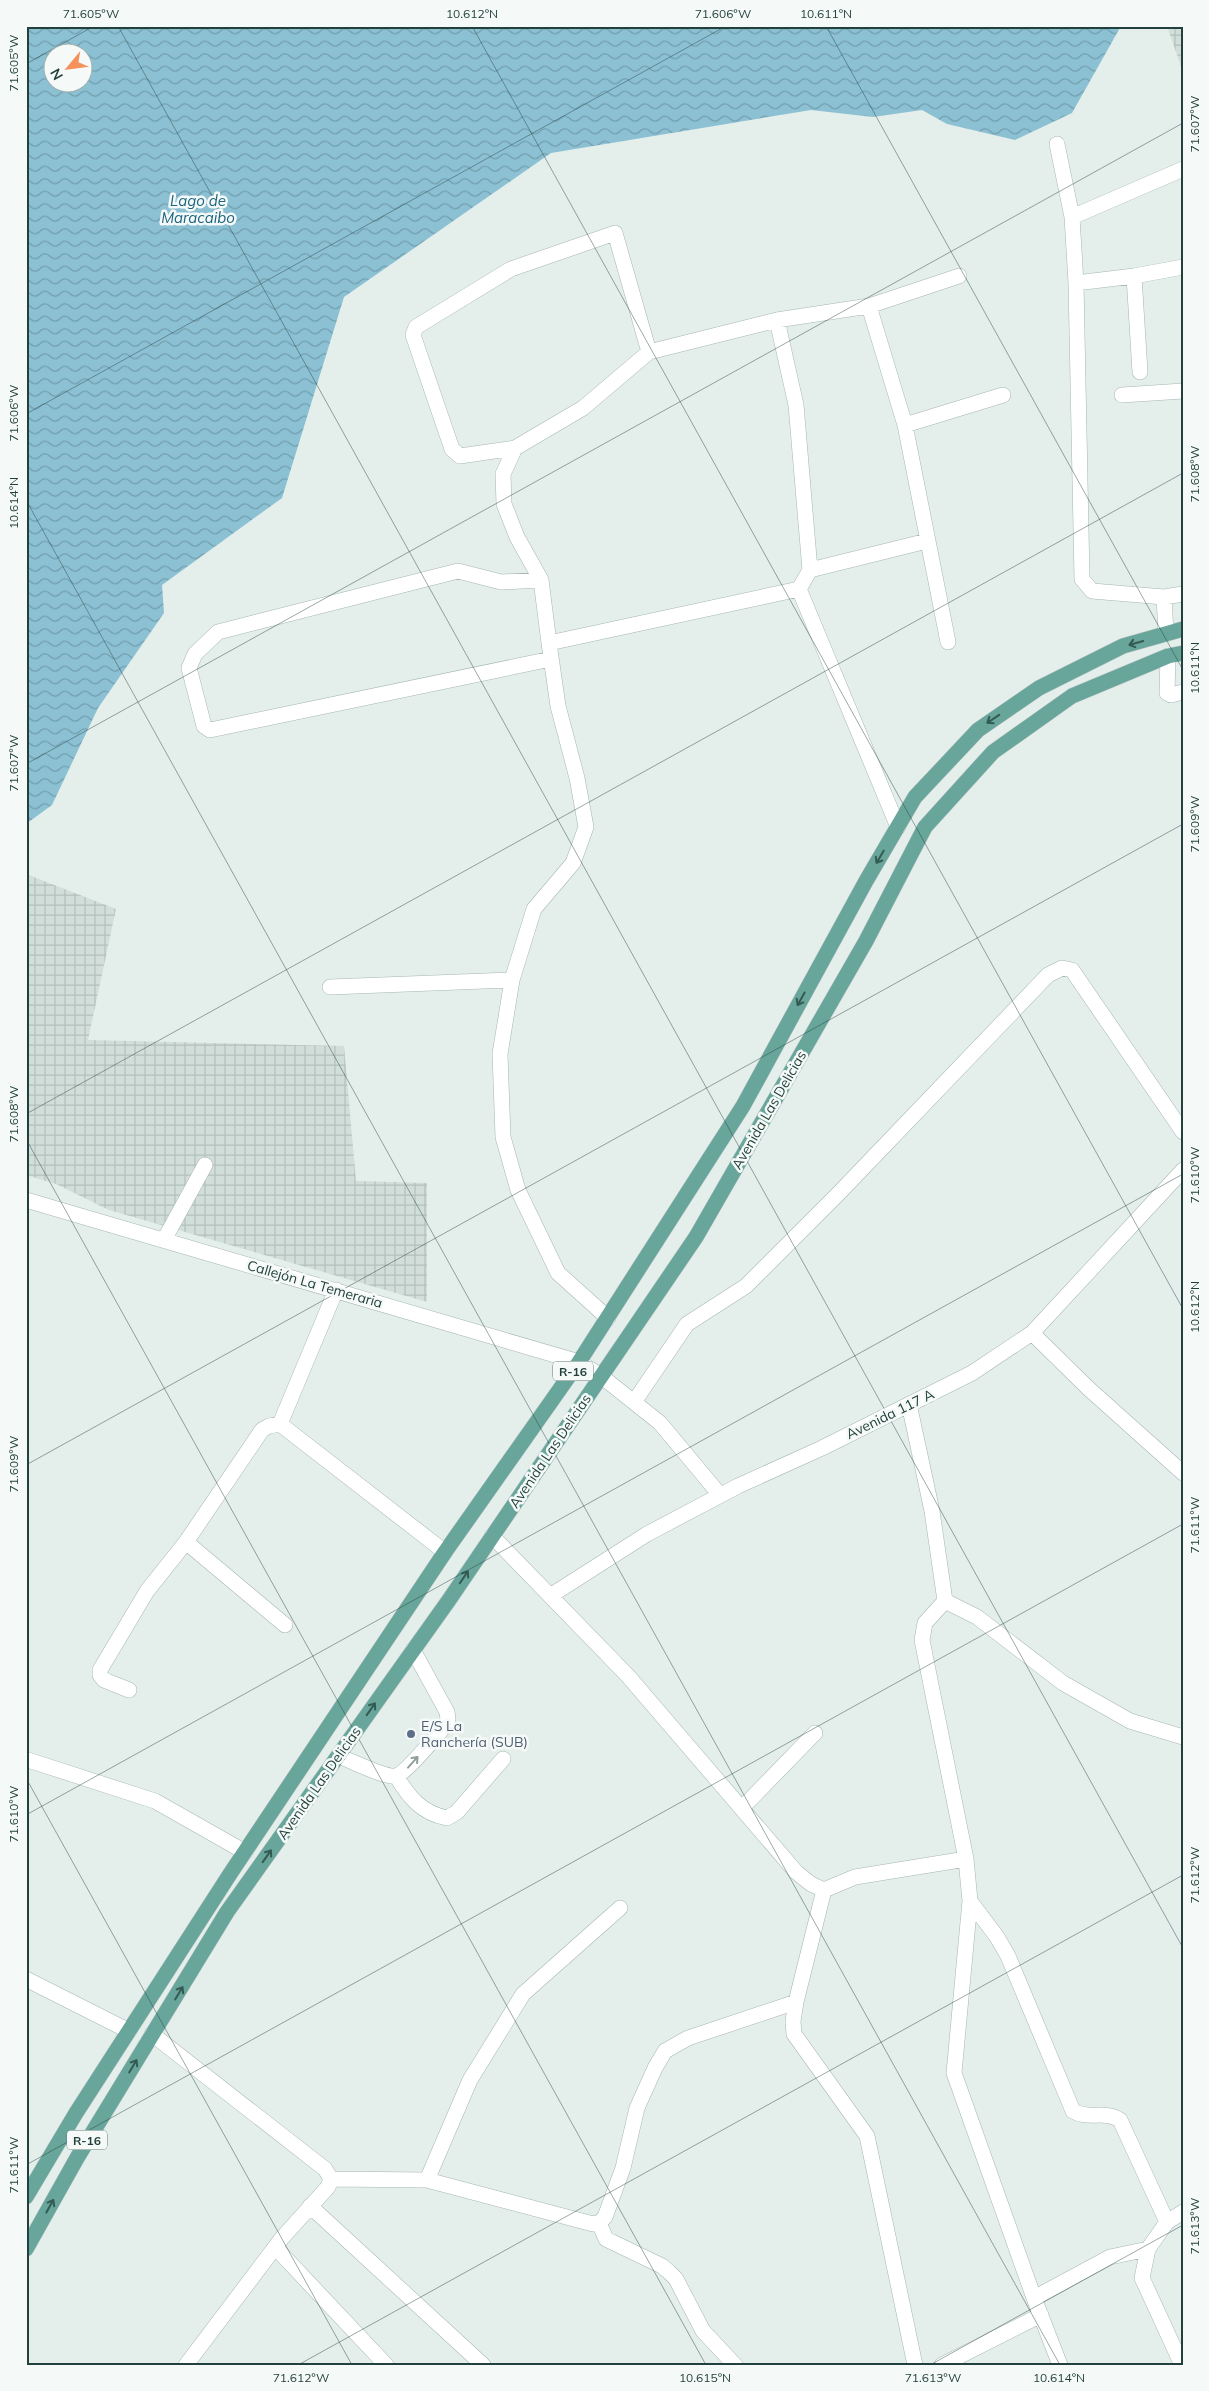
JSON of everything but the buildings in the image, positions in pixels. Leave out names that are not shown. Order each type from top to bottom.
[{"type":"main road","name":"Avenida Las Delicias","points":[[26,2197],[76,2113],[245,1852],[445,1552],[608,1318],[742,1106],[915,797],[978,730],[1039,688],[1123,646],[1183,630]]},
{"type":"main road","name":"Avenida Las Delicias","points":[[26,2249],[77,2158],[227,1912],[413,1650],[696,1237],[866,941],[926,827],[993,752],[1072,696],[1175,655]]},
{"type":"street","points":[[1057,144],[1072,217],[1076,283],[1082,580],[1092,591],[1164,597],[1183,594]]},
{"type":"street","points":[[1072,217],[1183,169]]},
{"type":"street","points":[[649,352],[615,233],[511,269],[416,327],[413,336],[452,449],[460,456],[515,448],[583,408],[649,352],[776,320],[869,306],[959,276]]},
{"type":"street","points":[[1076,283],[1134,276],[1183,267]]},
{"type":"street","points":[[1134,276],[1140,372]]},
{"type":"street","points":[[869,306],[905,425],[948,642]]},
{"type":"street","points":[[549,643],[799,589],[810,570],[796,405],[776,320]]},
{"type":"street","points":[[1122,396],[1183,392]]},
{"type":"street","points":[[905,425],[1003,395]]},
{"type":"street","points":[[515,448],[503,474],[504,504],[516,536],[541,580],[558,706],[577,778],[586,828],[573,863],[534,909],[512,980],[500,1054],[503,1137],[518,1190],[558,1273],[608,1318]]},
{"type":"street","points":[[810,570],[927,541]]},
{"type":"street","points":[[541,580],[501,582],[458,571],[218,632],[195,654],[190,668],[204,726],[210,730],[551,659]]},
{"type":"street","points":[[799,589],[898,827]]},
{"type":"street","points":[[1164,597],[1166,634]]},
{"type":"street","points":[[1175,655],[1167,693],[1171,695],[1183,692]]},
{"type":"street","points":[[634,1402],[687,1324],[746,1286],[839,1193],[1048,975],[1062,968],[1072,970],[1183,1132]]},
{"type":"street","points":[[330,987],[512,980]]},
{"type":"street","points":[[164,1240],[205,1165]]},
{"type":"street","name":"Avenida 117 A","points":[[550,1596],[647,1534],[720,1495],[972,1373],[1032,1333],[1183,1170]]},
{"type":"street","name":"Callejón La Temeraria","points":[[26,1200],[579,1362],[601,1376],[660,1423],[720,1495]]},
{"type":"street","points":[[280,1424],[336,1290]]},
{"type":"street","points":[[1032,1333],[1088,1388],[1181,1469]]},
{"type":"street","points":[[909,1404],[932,1511],[945,1601]]},
{"type":"street","points":[[128,1690],[104,1680],[100,1675],[100,1670],[147,1591],[186,1542],[262,1430],[269,1426],[280,1424],[445,1552]]},
{"type":"street","points":[[492,1536],[628,1676],[796,1872],[824,1890]]},
{"type":"street","points":[[186,1542],[285,1625]]},
{"type":"street","points":[[945,1601],[977,1617],[1063,1683],[1130,1721],[1183,1738]]},
{"type":"street","points":[[945,1601],[925,1623],[922,1640],[966,1859],[970,1901],[954,2073],[1034,2298],[1060,2365]]},
{"type":"street","points":[[338,1756],[396,1776],[405,1770],[445,1726],[448,1719],[447,1712],[413,1650]]},
{"type":"street","points":[[742,1808],[815,1733]]},
{"type":"street","points":[[396,1776],[408,1795],[418,1806],[433,1815],[447,1818],[457,1812],[503,1759]]},
{"type":"street","points":[[28,1760],[155,1801],[245,1852]]},
{"type":"street","points":[[824,1890],[855,1877],[966,1859]]},
{"type":"street","points":[[824,1890],[796,2002],[793,2021],[794,2034],[867,2136],[915,2365]]},
{"type":"street","points":[[970,1901],[997,1937],[1008,1956],[1073,2111],[1080,2116],[1112,2114],[1120,2120],[1167,2222]]},
{"type":"street","points":[[427,2180],[470,2080],[523,1994],[620,1908]]},
{"type":"street","points":[[26,1979],[129,2031]]},
{"type":"street","points":[[331,2179],[427,2180],[593,2224],[600,2223],[605,2218],[623,2168],[637,2108],[655,2068],[665,2052],[688,2038],[796,2002]]},
{"type":"street","points":[[152,2034],[325,2169],[331,2179]]},
{"type":"street","points":[[186,2365],[275,2247],[328,2187],[331,2179]]},
{"type":"street","points":[[310,2206],[483,2365]]},
{"type":"street","points":[[1182,2365],[1142,2278],[1148,2249],[1167,2222],[1183,2212]]},
{"type":"street","points":[[600,2223],[606,2239],[662,2266],[676,2279],[703,2331],[735,2365]]},
{"type":"street","points":[[275,2247],[386,2365]]},
{"type":"street","points":[[1034,2298],[1110,2257],[1148,2249]]},
{"type":"street","points":[[942,2365],[1041,2315]]},
{"type":"shaded area","points":[[1167,26],[1183,26],[1183,72]]},
{"type":"shaded area","points":[[26,874],[116,909],[88,1040],[344,1046],[356,1181],[427,1183],[427,1302],[109,1210],[56,1184],[26,1175]]},
{"type":"water","name":"Lago de Maracaibo","points":[[26,26],[1121,26],[1072,113],[1015,140],[947,124],[922,110],[873,117],[811,110],[551,153],[344,297],[282,498],[162,585],[164,613],[98,708],[52,805],[26,824]]},
{"type":"place","name":"E/S La Ranchería (SUB)","points":[[411,1734]]}]
